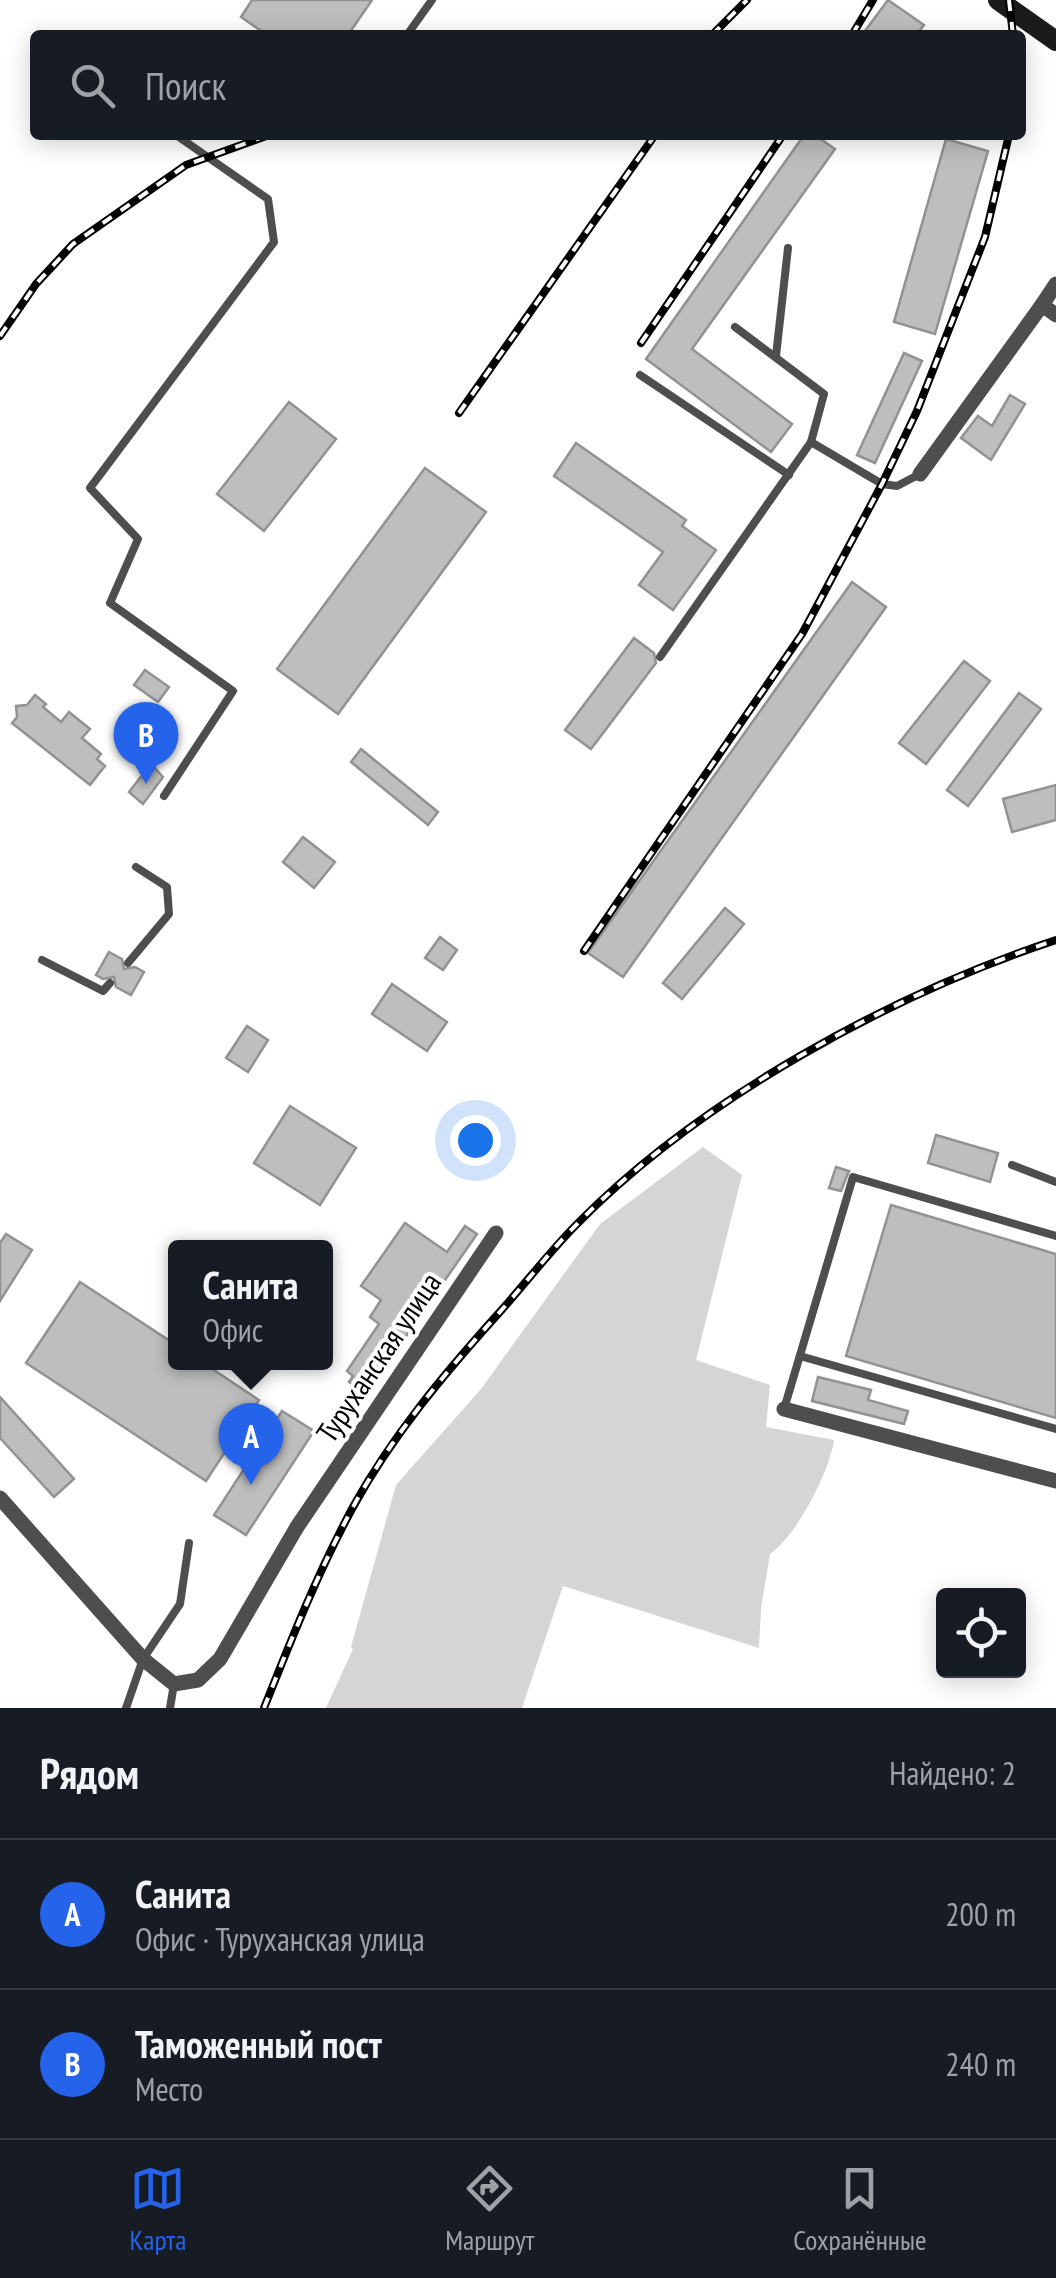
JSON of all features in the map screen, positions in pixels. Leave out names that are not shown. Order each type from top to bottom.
[{"type":"street","points":[[998,0],[1055,36]]},
{"type":"street","points":[[920,474],[1049,310],[1056,284]]},
{"type":"street","name":"Туруханская улица","points":[[174,1684],[198,1680],[220,1659],[297,1527],[496,1233]]},
{"type":"street","points":[[784,1408],[1056,1481]]},
{"type":"street","points":[[0,1498],[143,1659],[174,1684]]},
{"type":"lane","points":[[411,30],[432,0]]},
{"type":"lane","points":[[164,796],[232,691],[110,603],[138,538],[90,488],[274,242],[268,199],[183,140]]},
{"type":"lane","points":[[776,356],[788,248]]},
{"type":"lane","points":[[660,657],[790,475],[810,442],[824,394],[735,327]]},
{"type":"lane","points":[[640,375],[790,475]]},
{"type":"lane","points":[[810,442],[882,484],[896,486],[920,474]]},
{"type":"lane","points":[[128,962],[169,914],[167,886],[136,867]]},
{"type":"lane","points":[[42,960],[103,992],[110,983]]},
{"type":"lane","points":[[1012,1165],[1056,1182]]},
{"type":"lane","points":[[784,1408],[853,1177],[1056,1236]]},
{"type":"lane","points":[[800,1356],[1056,1430]]},
{"type":"lane","points":[[126,1708],[143,1659],[180,1604],[189,1543]]},
{"type":"lane","points":[[170,1708],[174,1684]]},
{"type":"shaded area","points":[[703,1147],[742,1175],[696,1360],[770,1385],[766,1427],[834,1440],[826,1469],[810,1502],[791,1533],[770,1554],[759,1648],[563,1586],[522,1708],[326,1708],[353,1649],[396,1485],[481,1389],[600,1224]]},
{"type":"building","points":[[252,0],[372,0],[351,30],[260,30],[241,17]]},
{"type":"building","points":[[888,0],[924,25],[920,30],[866,30]]},
{"type":"building","points":[[800,140],[822,140],[835,149],[692,349],[792,424],[771,452],[646,359]]},
{"type":"building","points":[[946,140],[988,151],[935,334],[894,322]]},
{"type":"building","points":[[904,353],[922,361],[875,463],[857,455]]},
{"type":"building","points":[[1010,395],[1025,404],[991,460],[961,438],[978,416],[992,426]]},
{"type":"building","points":[[289,402],[336,439],[264,531],[217,494]]},
{"type":"building","points":[[576,443],[686,520],[682,526],[716,550],[673,610],[639,585],[663,552],[554,476]]},
{"type":"building","points":[[425,468],[486,512],[338,714],[277,669]]},
{"type":"building","points":[[852,582],[886,607],[623,977],[588,953]]},
{"type":"building","points":[[634,638],[654,653],[656,663],[591,749],[565,730]]},
{"type":"building","points":[[964,661],[990,681],[926,764],[899,743]]},
{"type":"building","points":[[145,670],[169,687],[158,702],[134,685]]},
{"type":"building","points":[[1019,693],[1041,709],[968,806],[947,790]]},
{"type":"building","points":[[35,695],[61,722],[69,712],[90,729],[82,738],[101,754],[97,759],[105,766],[90,785],[12,723],[17,717],[16,706],[27,705]]},
{"type":"building","points":[[139,718],[159,736],[144,753],[126,733]]},
{"type":"building","points":[[361,749],[438,812],[428,825],[351,762]]},
{"type":"building","points":[[151,764],[163,777],[143,804],[129,792]]},
{"type":"building","points":[[1056,785],[1056,820],[1012,832],[1003,799]]},
{"type":"building","points":[[303,837],[335,862],[314,888],[283,862]]},
{"type":"building","points":[[725,908],[744,924],[682,999],[663,983]]},
{"type":"building","points":[[440,937],[457,950],[443,970],[425,958]]},
{"type":"building","points":[[109,952],[122,959],[124,969],[135,967],[144,972],[131,995],[116,987],[114,977],[103,979],[96,975]]},
{"type":"building","points":[[392,984],[447,1022],[427,1051],[372,1014]]},
{"type":"building","points":[[247,1026],[268,1040],[248,1072],[226,1058]]},
{"type":"building","points":[[290,1106],[356,1148],[320,1205],[254,1163]]},
{"type":"building","points":[[936,1135],[998,1153],[990,1182],[928,1163]]},
{"type":"building","points":[[836,1167],[849,1171],[841,1191],[829,1188]]},
{"type":"building","points":[[891,1205],[1056,1254],[1056,1418],[846,1356]]},
{"type":"building","points":[[405,1223],[447,1252],[465,1226],[477,1234],[370,1388],[365,1384],[361,1390],[349,1382],[353,1376],[347,1371],[379,1324],[370,1317],[381,1300],[361,1286]]},
{"type":"building","points":[[6,1234],[32,1250],[0,1301],[0,1243]]},
{"type":"building","points":[[80,1282],[168,1340],[168,1370],[214,1370],[259,1400],[206,1481],[26,1363]]},
{"type":"building","points":[[818,1377],[871,1390],[868,1400],[908,1411],[904,1424],[812,1401]]},
{"type":"building","points":[[0,1397],[74,1479],[54,1497],[0,1438]]},
{"type":"building","points":[[282,1411],[314,1431],[246,1535],[214,1515]]},
{"type":"railway","points":[[717,30],[747,0]]},
{"type":"railway","points":[[855,30],[873,0]]},
{"type":"railway","points":[[1009,0],[1012,30]]},
{"type":"railway","points":[[0,336],[36,284],[73,244],[186,165],[255,140]]},
{"type":"railway","points":[[459,413],[651,140]]},
{"type":"railway","points":[[641,343],[780,140]]},
{"type":"railway","points":[[584,951],[802,634],[882,484],[917,411],[985,237],[1008,140]]},
{"type":"railway","points":[[264,1708],[328,1556],[385,1455],[439,1383],[578,1223],[681,1134],[801,1055],[929,990],[1056,940]]},
{"type":"place","name":"Таможенный пост","points":[[146,784]]},
{"type":"place","name":"Санита","points":[[251,1485]]}]
